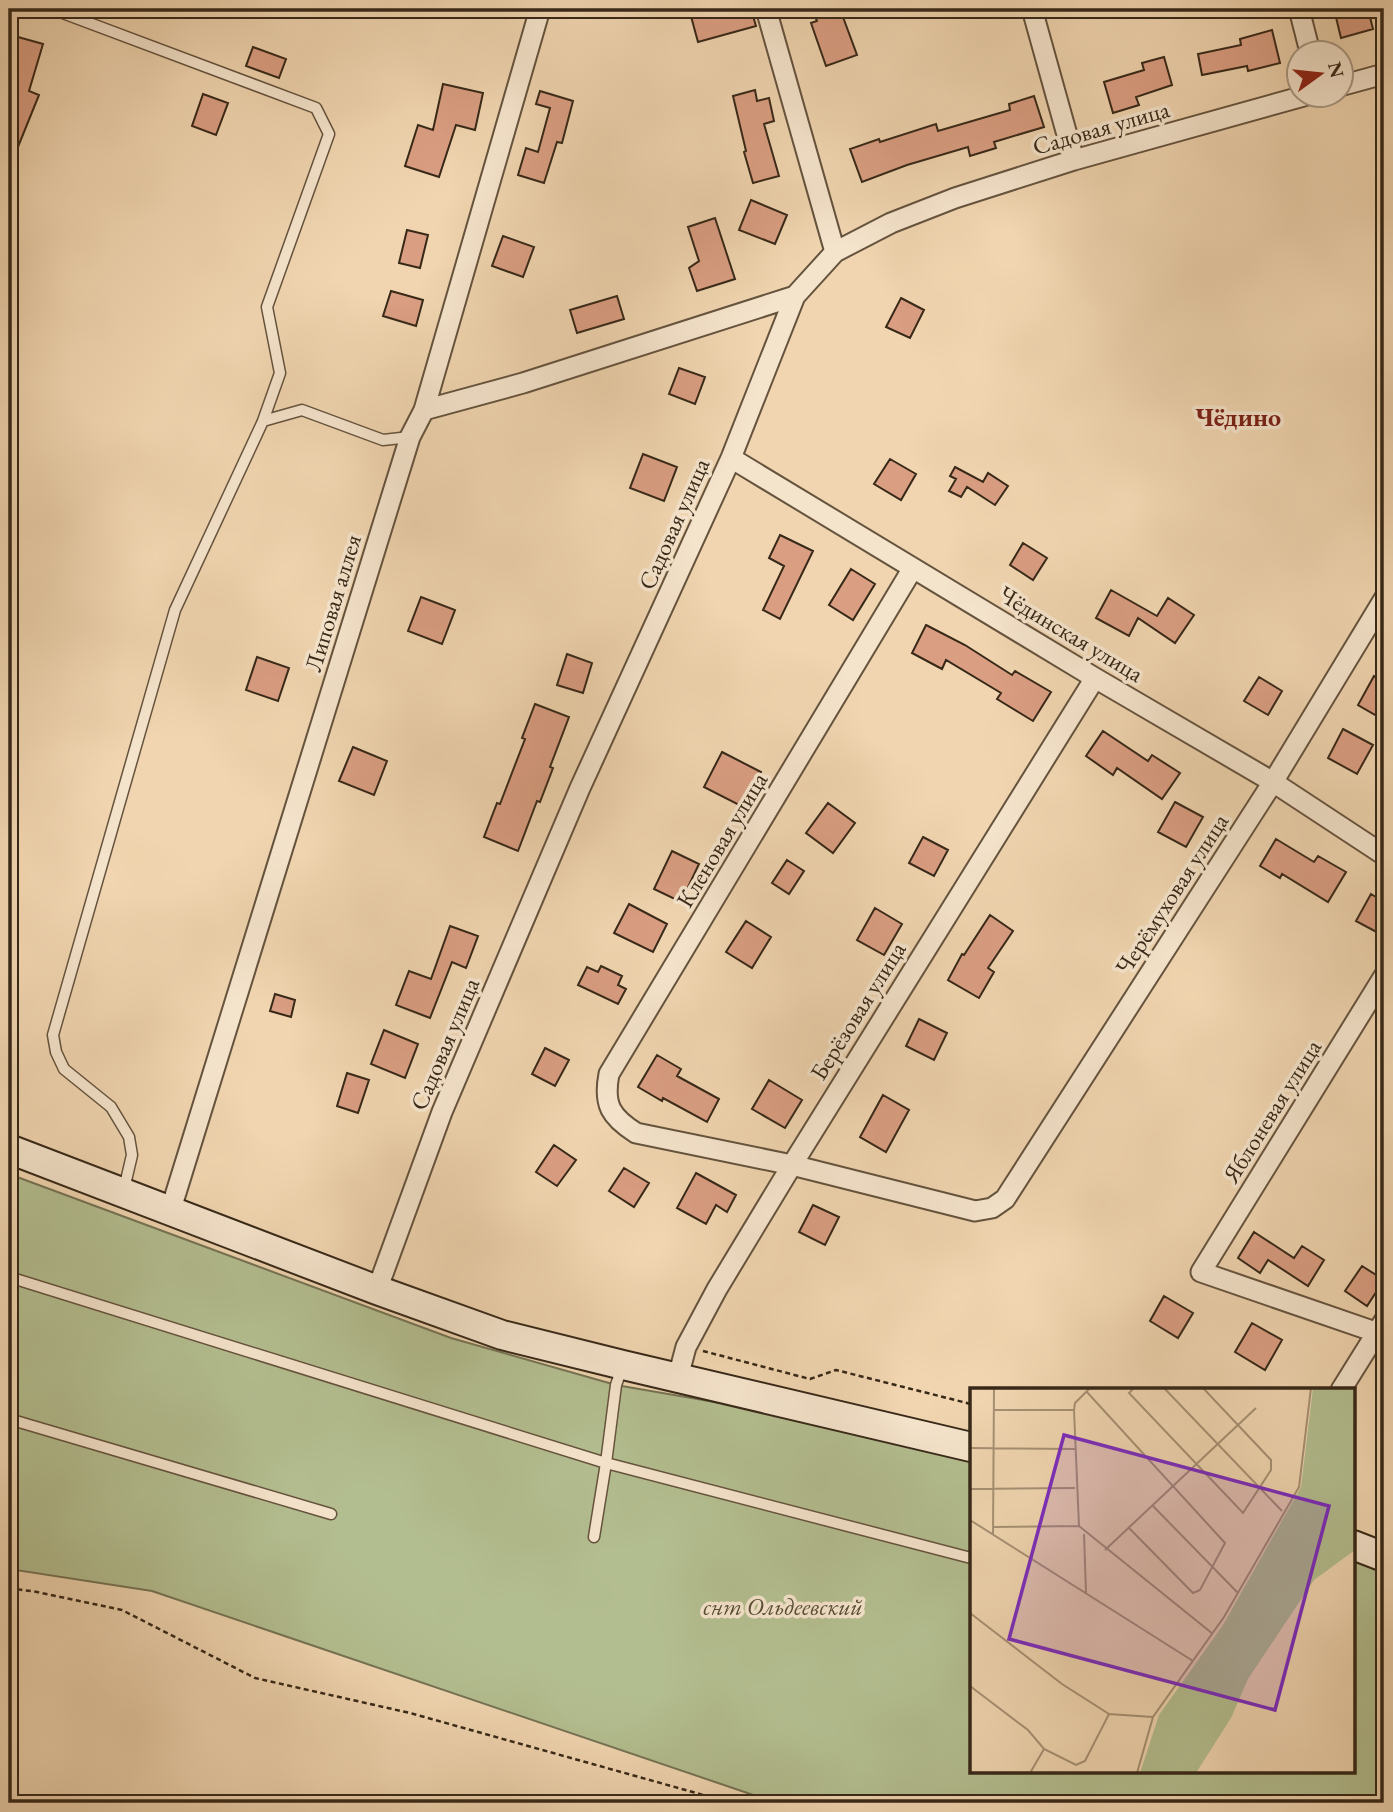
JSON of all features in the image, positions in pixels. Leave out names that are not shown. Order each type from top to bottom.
[{"type":"street","name":"Липовая аллея","points":[[170,1212],[410,437],[424,410],[540,9]]},
{"type":"street","points":[[766,9],[835,252]]},
{"type":"street","points":[[1032,9],[1074,160]]},
{"type":"street","points":[[1298,9],[1306,38]]},
{"type":"street","points":[[1354,82],[1384,74]]},
{"type":"street","name":"Садовая улица","points":[[377,1290],[442,1112],[580,788],[731,458],[795,296],[835,252],[891,223],[956,198],[1074,160],[1284,102]]},
{"type":"street","points":[[424,410],[523,383],[795,296]]},
{"type":"street","name":"Чёдинская улица","points":[[731,458],[1273,782],[1384,855]]},
{"type":"street","name":"Кленовая улица","points":[[792,1165],[636,1133],[618,1122],[608,1105],[606,1090],[609,1074],[914,568]]},
{"type":"street","name":"Черёмуховая улица","points":[[792,1165],[975,1210],[992,1208],[1005,1199],[1273,782],[1384,599]]},
{"type":"street","name":"Берёзовая улица","points":[[678,1377],[686,1347],[717,1289],[1095,678]]},
{"type":"street","name":"Яблоневая улица","points":[[1382,1330],[1201,1272],[1384,976]]},
{"type":"street","points":[[9,1149],[170,1212],[502,1335],[970,1447]]},
{"type":"street","points":[[1341,1388],[1382,1330]]},
{"type":"street","points":[[1354,1545],[1384,1557]]},
{"type":"lane","points":[[52,9],[316,108],[329,134],[267,307],[280,373],[263,421],[175,610],[53,1035],[56,1052],[64,1069],[111,1107],[129,1137],[132,1154],[123,1193]]},
{"type":"lane","points":[[263,421],[302,410],[383,440],[410,437]]},
{"type":"lane","points":[[9,1278],[606,1462],[970,1558]]},
{"type":"lane","points":[[594,1537],[616,1385],[623,1365]]},
{"type":"lane","points":[[9,1419],[331,1514]]},
{"type":"path","points":[[686,1347],[810,1379],[836,1370],[970,1404]]},
{"type":"path","points":[[9,1588],[122,1610],[255,1678],[410,1713],[733,1803]]},
{"type":"green space","name":"снт Ольдеевский","points":[[9,1174],[451,1338],[616,1385],[778,1413],[970,1460],[970,1773],[1354,1773],[1354,1559],[1384,1570],[1384,1803],[777,1803],[152,1591],[9,1569]]},
{"type":"building","points":[[689,9],[751,9],[756,26],[698,42]]},
{"type":"building","points":[[812,9],[840,9],[857,55],[826,66],[811,23],[817,21]]},
{"type":"building","points":[[1334,9],[1368,9],[1373,29],[1341,38]]},
{"type":"building","points":[[1272,30],[1280,63],[1248,71],[1247,66],[1202,75],[1198,54],[1241,45],[1240,39]]},
{"type":"building","points":[[18,37],[43,44],[29,91],[39,95],[9,169],[9,69]]},
{"type":"building","points":[[253,47],[286,59],[279,78],[246,66]]},
{"type":"building","points":[[1164,57],[1172,85],[1136,97],[1139,105],[1113,113],[1104,82],[1144,70],[1142,63]]},
{"type":"building","points":[[443,84],[483,93],[475,130],[456,125],[439,177],[405,166],[418,125],[433,130]]},
{"type":"building","points":[[755,90],[757,101],[769,98],[774,121],[764,124],[779,176],[753,183],[733,96]]},
{"type":"building","points":[[540,91],[573,101],[562,143],[557,142],[544,183],[518,175],[526,148],[538,152],[550,108],[536,104]]},
{"type":"building","points":[[203,94],[228,103],[216,135],[192,126]]},
{"type":"building","points":[[1034,96],[1044,127],[994,142],[996,148],[970,156],[968,147],[862,182],[850,149],[936,124],[938,131],[1010,110],[1009,104]]},
{"type":"building","points":[[751,200],[787,215],[775,244],[739,230]]},
{"type":"building","points":[[715,218],[735,279],[697,291],[689,268],[699,261],[688,227]]},
{"type":"building","points":[[407,230],[428,235],[420,268],[399,263]]},
{"type":"building","points":[[503,236],[534,247],[523,277],[492,266]]},
{"type":"building","points":[[391,291],[423,300],[416,326],[383,316]]},
{"type":"building","points":[[617,296],[624,319],[577,333],[570,310]]},
{"type":"building","points":[[901,298],[924,310],[910,338],[886,327]]},
{"type":"building","points":[[679,368],[705,377],[695,404],[669,394]]},
{"type":"building","points":[[643,454],[677,467],[664,501],[630,488]]},
{"type":"building","points":[[890,459],[916,474],[901,500],[874,484]]},
{"type":"building","points":[[955,467],[983,482],[988,473],[1008,486],[995,505],[967,487],[961,497],[949,491],[956,479],[950,476]]},
{"type":"building","points":[[780,535],[813,551],[780,619],[763,610],[784,566],[769,558]]},
{"type":"building","points":[[1023,543],[1047,558],[1033,580],[1010,565]]},
{"type":"building","points":[[851,569],[875,584],[853,620],[829,605]]},
{"type":"building","points":[[1111,590],[1157,616],[1168,598],[1194,615],[1175,643],[1138,618],[1129,636],[1096,618]]},
{"type":"building","points":[[421,597],[455,610],[442,644],[408,631]]},
{"type":"building","points":[[926,625],[965,645],[1012,675],[1015,671],[1051,692],[1033,721],[997,699],[1001,693],[946,660],[942,669],[912,653]]},
{"type":"building","points":[[567,654],[592,663],[583,693],[557,685]]},
{"type":"building","points":[[257,657],[289,668],[278,701],[246,690]]},
{"type":"building","points":[[1374,676],[1384,682],[1384,720],[1358,705]]},
{"type":"building","points":[[1259,677],[1282,691],[1268,715],[1244,701]]},
{"type":"building","points":[[535,704],[569,717],[550,767],[553,768],[518,851],[484,837],[525,739],[522,738]]},
{"type":"building","points":[[1343,729],[1373,745],[1357,774],[1328,758]]},
{"type":"building","points":[[1103,731],[1148,761],[1152,755],[1180,773],[1162,799],[1117,768],[1113,775],[1086,756]]},
{"type":"building","points":[[353,747],[387,761],[374,795],[339,781]]},
{"type":"building","points":[[722,752],[761,772],[743,807],[704,787]]},
{"type":"building","points":[[1175,802],[1203,817],[1186,847],[1158,832]]},
{"type":"building","points":[[828,803],[855,823],[833,853],[806,833]]},
{"type":"building","points":[[923,837],[948,850],[934,876],[909,863]]},
{"type":"building","points":[[1276,839],[1314,862],[1318,856],[1346,872],[1328,902],[1282,874],[1280,878],[1260,866]]},
{"type":"building","points":[[672,851],[699,864],[681,902],[654,889]]},
{"type":"building","points":[[787,860],[804,871],[789,894],[772,883]]},
{"type":"building","points":[[1371,894],[1384,902],[1384,936],[1356,921]]},
{"type":"building","points":[[629,904],[667,924],[653,952],[614,933]]},
{"type":"building","points":[[875,908],[902,924],[884,955],[857,940]]},
{"type":"building","points":[[990,915],[1013,931],[988,968],[994,972],[979,998],[948,980],[962,954],[964,955]]},
{"type":"building","points":[[746,921],[771,937],[752,968],[726,952]]},
{"type":"building","points":[[450,926],[478,936],[466,968],[452,962],[430,1018],[396,1005],[409,971],[431,979]]},
{"type":"building","points":[[601,966],[622,976],[618,985],[626,989],[618,1004],[578,985],[587,967],[598,972]]},
{"type":"building","points":[[275,994],[295,1000],[291,1017],[270,1011]]},
{"type":"building","points":[[919,1019],[947,1033],[934,1060],[906,1046]]},
{"type":"building","points":[[384,1030],[418,1044],[405,1078],[371,1064]]},
{"type":"building","points":[[545,1048],[569,1060],[555,1086],[532,1074]]},
{"type":"building","points":[[657,1055],[681,1069],[677,1076],[719,1099],[707,1122],[638,1087]]},
{"type":"building","points":[[347,1073],[369,1080],[358,1113],[337,1106]]},
{"type":"building","points":[[769,1080],[802,1100],[785,1128],[752,1109]]},
{"type":"building","points":[[883,1095],[909,1110],[886,1152],[860,1137]]},
{"type":"building","points":[[554,1145],[576,1160],[557,1186],[536,1172]]},
{"type":"building","points":[[624,1168],[649,1183],[634,1207],[609,1191]]},
{"type":"building","points":[[696,1173],[736,1195],[727,1212],[716,1205],[706,1224],[677,1208]]},
{"type":"building","points":[[813,1205],[839,1217],[825,1245],[799,1232]]},
{"type":"building","points":[[1254,1232],[1294,1258],[1302,1246],[1324,1260],[1308,1286],[1268,1260],[1260,1273],[1238,1258]]},
{"type":"building","points":[[1362,1266],[1384,1280],[1367,1306],[1345,1291]]},
{"type":"building","points":[[1164,1296],[1193,1313],[1178,1338],[1150,1321]]},
{"type":"building","points":[[1252,1323],[1282,1340],[1265,1370],[1235,1352]]},
{"type":"district","name":"Чёдино","points":[[1238,417]]}]
